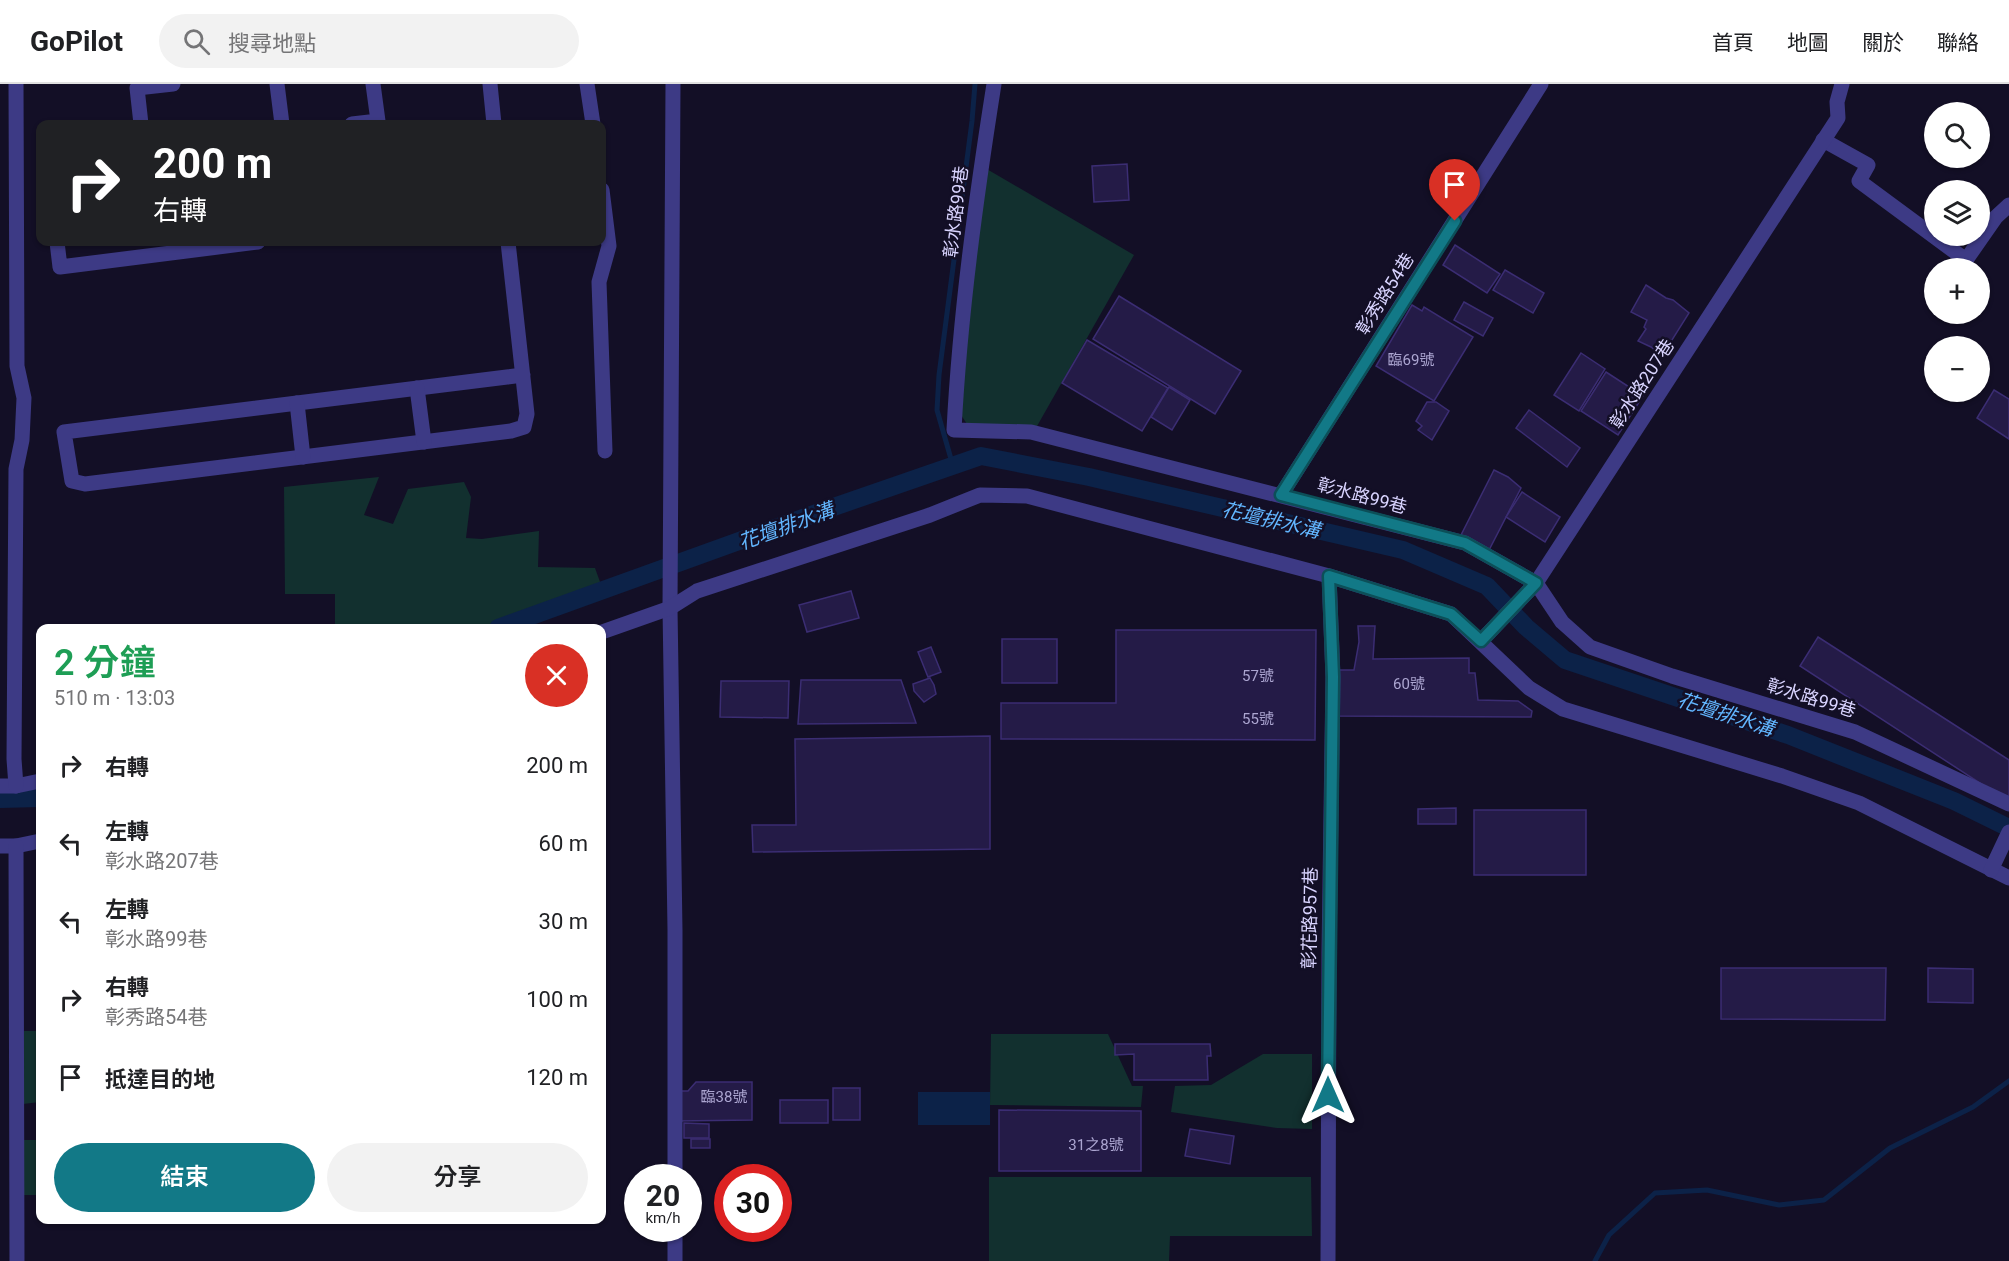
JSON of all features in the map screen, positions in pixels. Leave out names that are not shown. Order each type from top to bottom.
[{"type":"street","points":[[16,84],[17,366],[24,398],[22,440],[16,470],[14,759],[16,786]]},
{"type":"street","points":[[141,120],[137,88],[173,84]]},
{"type":"street","points":[[277,84],[282,120]]},
{"type":"street","points":[[373,84],[378,120]]},
{"type":"street","points":[[490,84],[494,120]]},
{"type":"street","points":[[587,84],[592,120]]},
{"type":"street","points":[[673,84],[670,608],[675,930],[675,1164]]},
{"type":"street","name":"彰水路99巷","points":[[994,84],[984,144],[958,360],[954,430],[1031,432],[1465,543],[1536,583],[1562,622],[1590,647],[1672,676],[1855,732],[2009,804]]},
{"type":"street","name":"彰秀路54巷","points":[[1281,495],[1541,84]]},
{"type":"street","name":"彰水路207巷","points":[[1481,641],[1536,583],[1824,140],[1838,118],[1837,102],[1842,84]]},
{"type":"street","points":[[1824,140],[1868,165],[1859,181],[1966,260],[1996,217],[2009,205]]},
{"type":"street","points":[[605,451],[599,282],[609,246],[606,222]]},
{"type":"street","points":[[57,246],[60,267],[226,246]]},
{"type":"street","points":[[508,246],[523,375],[527,414],[524,427],[511,431],[85,484],[72,481],[64,432],[523,375]]},
{"type":"street","points":[[417,388],[424,442]]},
{"type":"street","points":[[297,403],[303,457]]},
{"type":"street","points":[[606,631],[670,608],[697,591],[930,514],[980,495],[1028,496],[1329,576],[1451,614],[1529,688],[1563,709],[1782,776],[1858,803],[1993,867],[2009,878]]},
{"type":"street","name":"彰花路957巷","points":[[1328,1261],[1333,677],[1329,576]]},
{"type":"street","points":[[0,786],[16,786],[36,782]]},
{"type":"street","points":[[1993,867],[2009,832]]},
{"type":"street","points":[[0,846],[36,843]]},
{"type":"street","points":[[16,846],[17,1261]]},
{"type":"street","points":[[675,1242],[675,1261]]},
{"type":"green space","points":[[985,168],[1134,255],[1032,435],[969,427],[959,412]]},
{"type":"green space","points":[[379,477],[364,515],[393,524],[408,489],[464,482],[471,497],[466,538],[482,539],[539,531],[538,567],[595,568],[604,593],[523,624],[335,624],[335,594],[285,594],[284,487]]},
{"type":"green space","points":[[24,1031],[36,1031],[36,1102],[23,1104]]},
{"type":"green space","points":[[991,1034],[1108,1034],[1132,1086],[1143,1086],[1141,1107],[990,1105]]},
{"type":"green space","points":[[1263,1054],[1312,1054],[1312,1129],[1277,1128],[1171,1112],[1175,1086],[1211,1085]]},
{"type":"green space","points":[[22,1140],[36,1140],[36,1195],[19,1195]]},
{"type":"green space","points":[[989,1177],[1311,1177],[1312,1236],[1170,1236],[1169,1261],[989,1261]]},
{"type":"water","points":[[918,1092],[990,1092],[990,1125],[918,1125]]},
{"type":"building","points":[[1127,164],[1129,200],[1094,202],[1092,166]]},
{"type":"building","points":[[1455,245],[1500,274],[1487,293],[1443,265]]},
{"type":"building","points":[[1505,270],[1544,293],[1533,313],[1493,290]]},
{"type":"building","points":[[1646,285],[1673,300],[1689,313],[1662,356],[1651,347],[1638,341],[1646,329],[1644,327],[1647,320],[1631,312]]},
{"type":"building","points":[[1119,296],[1241,371],[1215,414],[1093,339]]},
{"type":"building","points":[[1464,302],[1493,318],[1483,336],[1454,320]]},
{"type":"building","points":[[1412,305],[1422,311],[1424,307],[1473,337],[1434,401],[1376,366]]},
{"type":"building","points":[[1087,340],[1168,388],[1142,431],[1062,383]]},
{"type":"building","points":[[1581,353],[1605,369],[1579,411],[1554,395]]},
{"type":"building","points":[[1606,372],[1643,396],[1618,435],[1581,411]]},
{"type":"building","points":[[1169,387],[1190,400],[1172,430],[1151,417]]},
{"type":"building","points":[[1994,390],[2009,399],[2009,439],[1977,418],[1987,402],[1990,402]]},
{"type":"building","points":[[1427,402],[1436,402],[1449,411],[1432,440],[1418,430],[1422,426],[1416,421]]},
{"type":"building","points":[[1529,410],[1580,448],[1567,467],[1516,428]]},
{"type":"building","points":[[1494,470],[1508,477],[1521,488],[1487,554],[1459,539]]},
{"type":"building","points":[[1522,492],[1560,517],[1545,542],[1506,517]]},
{"type":"building","points":[[851,591],[859,618],[807,632],[799,605]]},
{"type":"building","points":[[1358,626],[1375,626],[1373,659],[1469,658],[1469,673],[1475,673],[1478,700],[1518,701],[1532,711],[1531,717],[1334,716],[1334,670],[1354,670],[1359,642]]},
{"type":"building","points":[[1116,630],[1316,630],[1315,740],[1001,739],[1001,703],[1116,703]]},
{"type":"building","points":[[1818,637],[2009,760],[2009,802],[1800,666]]},
{"type":"building","points":[[1002,639],[1057,639],[1057,683],[1002,683]]},
{"type":"building","points":[[931,647],[941,672],[928,677],[918,652]]},
{"type":"building","points":[[930,678],[936,694],[924,702],[914,691],[913,684]]},
{"type":"building","points":[[801,680],[901,680],[916,723],[798,724]]},
{"type":"building","points":[[721,681],[789,681],[788,718],[720,717]]},
{"type":"building","points":[[990,736],[990,849],[753,852],[752,825],[796,825],[795,739]]},
{"type":"building","points":[[1456,808],[1456,824],[1418,824],[1418,809]]},
{"type":"building","points":[[1474,810],[1586,810],[1586,875],[1474,875]]},
{"type":"building","points":[[1721,968],[1886,968],[1885,1020],[1721,1019]]},
{"type":"building","points":[[1928,968],[1973,969],[1973,1003],[1928,1002]]},
{"type":"building","points":[[1115,1044],[1210,1044],[1211,1056],[1207,1056],[1208,1080],[1134,1080],[1134,1054],[1115,1055]]},
{"type":"building","points":[[696,1082],[752,1082],[752,1120],[676,1121],[676,1091],[688,1091]]},
{"type":"building","points":[[833,1088],[860,1088],[860,1120],[833,1120]]},
{"type":"building","points":[[780,1100],[828,1100],[828,1123],[780,1123]]},
{"type":"building","points":[[999,1110],[1141,1111],[1141,1171],[999,1171]]},
{"type":"building","points":[[684,1123],[709,1124],[709,1138],[684,1138]]},
{"type":"building","points":[[1190,1129],[1234,1136],[1230,1164],[1185,1156]]},
{"type":"building","points":[[691,1139],[710,1139],[710,1148],[691,1148]]},
{"type":"waterway","points":[[953,466],[937,410],[939,375],[975,84]]},
{"type":"waterway","name":"花壇排水溝","points":[[509,624],[981,456],[1089,477],[1403,550],[1487,586],[1526,627],[1565,660],[1788,735],[1954,801],[2009,828]]},
{"type":"waterway","name":"花壇排水溝","points":[[0,799],[36,798]]},
{"type":"waterway","points":[[1595,1261],[1609,1235],[1655,1193],[1707,1190],[1779,1205],[1824,1200],[1890,1148],[1973,1107],[2009,1081]]},
{"type":"route","points":[[1328,1095],[1333,677],[1329,576],[1451,614],[1481,641],[1536,583],[1465,543],[1281,495],[1455,221]]}]
